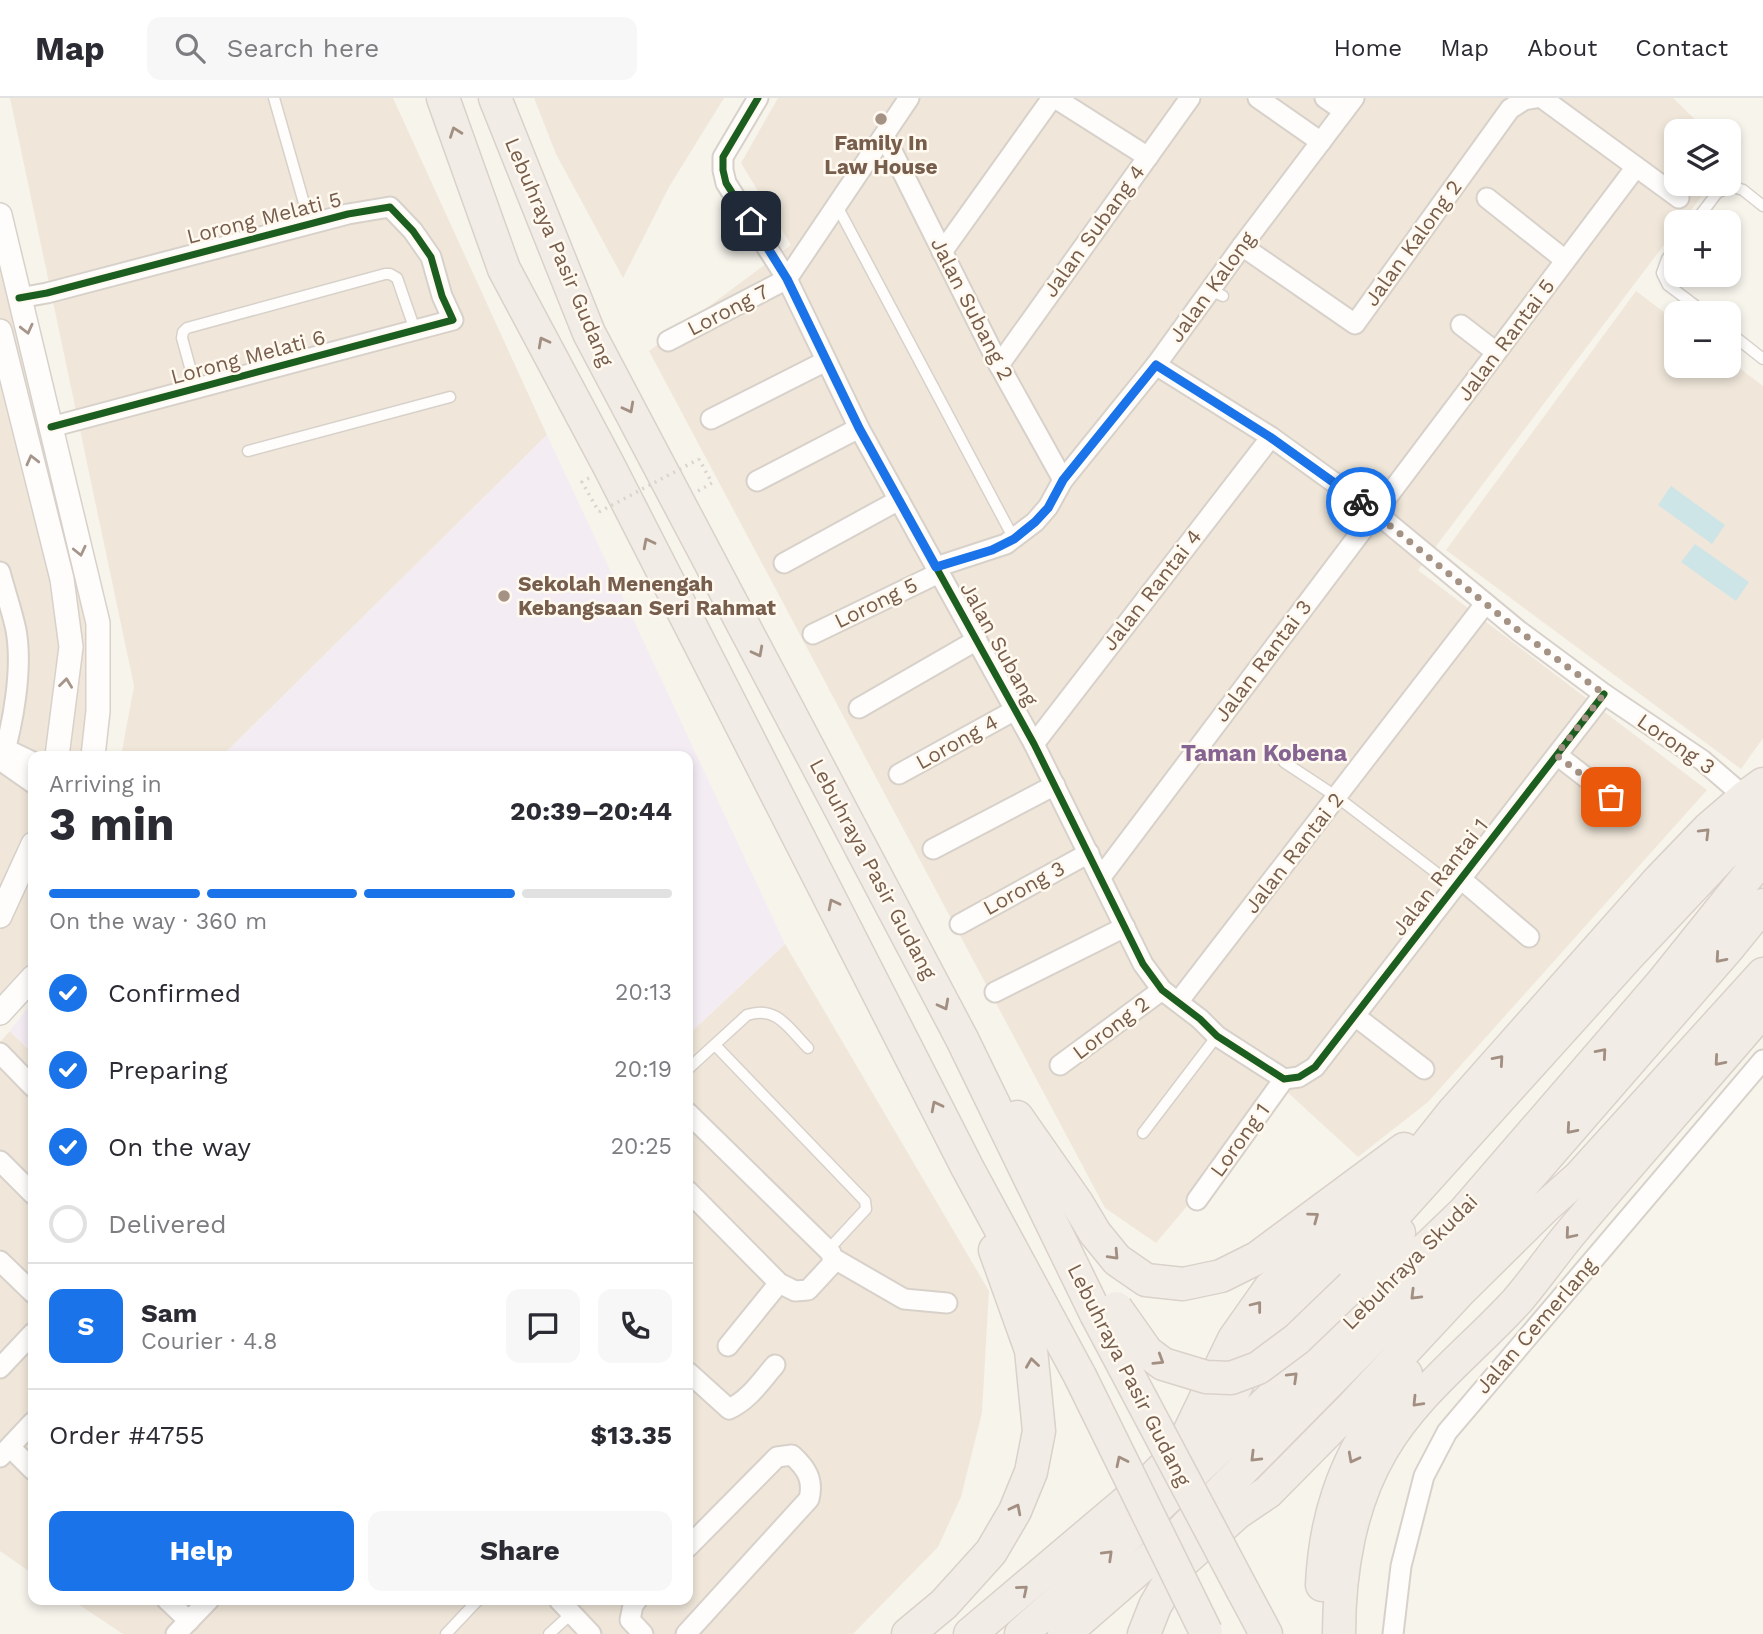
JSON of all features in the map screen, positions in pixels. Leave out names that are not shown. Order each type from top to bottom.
[{"type":"highway","points":[[443,98],[504,269],[609,466],[967,1167],[1080,1376],[1206,1633]]},
{"type":"highway","name":"Lebuhraya Pasir Gudang","points":[[495,98],[589,333],[1106,1311],[1266,1634]]},
{"type":"highway","points":[[1173,1492],[1208,1442],[1259,1341],[1284,1308],[1390,1220],[1722,856],[1757,806]]},
{"type":"highway","points":[[970,1634],[1145,1486],[1180,1451],[1234,1339],[1270,1289],[1403,1175],[1454,1111],[1657,882],[1709,828],[1757,806]]},
{"type":"highway","points":[[1106,1311],[1147,1352],[1163,1364],[1206,1377],[1231,1378],[1258,1368],[1297,1339],[1352,1286],[1513,1111],[1757,806]]},
{"type":"highway","name":"Lebuhraya Skudai","points":[[1021,1634],[1082,1580],[1465,1211],[1661,984],[1763,857]]},
{"type":"highway","name":"Lebuhraya Skudai","points":[[1063,1634],[1180,1533],[1509,1200],[1730,947],[1763,905]]},
{"type":"highway","points":[[1322,1634],[1324,1551],[1333,1505],[1349,1463],[1401,1380],[1544,1208],[1579,1177],[1763,974]]},
{"type":"highway","points":[[1339,1634],[1345,1554],[1356,1510],[1368,1476],[1407,1413],[1517,1301],[1568,1236],[1763,1010]]},
{"type":"highway","points":[[962,1039],[1077,1203],[1095,1233],[1117,1260],[1146,1280],[1183,1284],[1221,1276],[1257,1258],[1454,1111]]},
{"type":"highway","points":[[909,1634],[944,1604],[991,1552],[1015,1511],[1031,1472],[1039,1431],[1031,1350],[967,1167]]},
{"type":"highway","points":[[1144,1634],[1155,1606],[1178,1566],[1237,1513],[1268,1492],[1353,1406],[1465,1301]]},
{"type":"highway","points":[[1125,1634],[1137,1601],[1180,1533]]},
{"type":"street","name":"Jalan Subang","points":[[758,98],[723,157],[726,183],[787,279],[859,428],[1034,744],[1143,964],[1161,990],[1217,1036],[1291,1078]]},
{"type":"street","points":[[787,279],[909,98]]},
{"type":"street","points":[[942,252],[1054,98],[1147,157]]},
{"type":"street","name":"Jalan Subang 4","points":[[999,365],[1190,98]]},
{"type":"street","points":[[1258,98],[1321,142]]},
{"type":"street","points":[[1325,98],[1349,105]]},
{"type":"street","name":"Jalan Kalong 2","points":[[1242,246],[1355,324],[1510,109],[1524,100],[1536,98]]},
{"type":"street","points":[[1542,98],[1679,198]]},
{"type":"street","name":"Jalan Kalong","points":[[938,570],[1014,539],[1048,508],[1063,480],[1217,293],[1242,246],[1349,105]]},
{"type":"street","name":"Jalan Subang 2","points":[[885,137],[999,365],[1063,480]]},
{"type":"street","name":"Jalan Rantai 5","points":[[1376,512],[1636,167]]},
{"type":"street","points":[[1487,198],[1565,260]]},
{"type":"street","name":"Lorong Melati 5","points":[[19,298],[348,214],[390,207],[414,231],[431,257],[442,296],[453,320]]},
{"type":"street","points":[[0,215],[98,623],[98,710],[94,751]]},
{"type":"street","name":"Lorong 7","points":[[668,341],[787,279]]},
{"type":"street","name":"Lorong Melati 6","points":[[51,427],[453,320]]},
{"type":"street","points":[[1461,325],[1496,352]]},
{"type":"street","points":[[0,331],[62,579],[71,648],[55,751]]},
{"type":"street","points":[[711,418],[826,361]]},
{"type":"street","name":"Lorong 3","points":[[1156,365],[1270,437],[1376,512],[1485,604],[1604,694],[1702,760],[1757,806]]},
{"type":"street","points":[[757,481],[859,428]]},
{"type":"street","name":"Jalan Rantai 4","points":[[1034,744],[1270,437]]},
{"type":"street","points":[[784,563],[899,500]]},
{"type":"street","name":"Jalan Rantai 3","points":[[1101,877],[1376,512]]},
{"type":"street","name":"Lorong 5","points":[[813,634],[938,570]]},
{"type":"street","points":[[0,572],[16,631],[19,659],[9,739],[3,757]]},
{"type":"street","name":"Jalan Rantai 2","points":[[1178,1002],[1485,604]]},
{"type":"street","points":[[859,708],[977,640]]},
{"type":"street","name":"Jalan Rantai 1","points":[[1291,1078],[1315,1067],[1604,694]]},
{"type":"street","name":"Lorong 4","points":[[900,774],[1015,710]]},
{"type":"street","points":[[1556,755],[1629,811]]},
{"type":"street","points":[[3,757],[28,761]]},
{"type":"street","points":[[3,757],[28,779]]},
{"type":"street","points":[[933,849],[1055,785]]},
{"type":"street","name":"Lorong 3","points":[[960,924],[1089,853]]},
{"type":"street","points":[[0,916],[28,855]]},
{"type":"street","points":[[1458,883],[1529,937]]},
{"type":"street","points":[[995,992],[1125,926]]},
{"type":"street","points":[[0,1013],[28,982]]},
{"type":"street","name":"Lorong 2","points":[[1060,1065],[1161,990]]},
{"type":"street","points":[[1355,1016],[1424,1069]]},
{"type":"street","points":[[0,1053],[28,1082]]},
{"type":"street","name":"Jalan Cemerlang","points":[[1393,1634],[1401,1566],[1424,1476],[1447,1432],[1763,1060]]},
{"type":"street","name":"Lorong 1","points":[[1197,1200],[1291,1078]]},
{"type":"street","points":[[693,1118],[831,1254],[904,1299],[947,1303]]},
{"type":"street","points":[[0,1161],[28,1189]]},
{"type":"street","points":[[693,1196],[779,1283],[795,1291],[808,1290],[833,1263],[831,1254]]},
{"type":"street","points":[[0,1261],[28,1288]]},
{"type":"street","points":[[729,1346],[779,1283]]},
{"type":"street","points":[[0,1368],[28,1338]]},
{"type":"street","points":[[693,1377],[729,1409],[748,1396],[775,1365]]},
{"type":"street","points":[[28,1427],[5,1452],[28,1466]]},
{"type":"street","points":[[686,1634],[808,1499],[811,1480],[805,1466],[792,1455],[777,1457],[693,1542]]},
{"type":"street","points":[[170,1605],[182,1627],[204,1605]]},
{"type":"street","points":[[633,1605],[630,1620],[643,1634]]},
{"type":"street","points":[[566,1606],[591,1634]]},
{"type":"lane","points":[[274,98],[310,224]]},
{"type":"lane","points":[[1704,210],[1717,193],[1731,186],[1743,190],[1763,206]]},
{"type":"lane","points":[[837,206],[1014,539]]},
{"type":"lane","points":[[196,389],[182,338],[187,328],[385,274],[397,278],[415,330]]},
{"type":"lane","points":[[1671,287],[1689,301]]},
{"type":"lane","points":[[1741,342],[1763,359]]},
{"type":"lane","points":[[248,452],[450,397]]},
{"type":"lane","points":[[1284,762],[1458,883]]},
{"type":"lane","points":[[693,1065],[747,1015],[764,1011],[777,1017],[808,1048]]},
{"type":"lane","points":[[1143,1133],[1217,1036]]},
{"type":"lane","points":[[715,1045],[865,1201],[866,1209],[831,1254]]},
{"type":"lane","points":[[446,1634],[473,1605]]},
{"type":"lane","points":[[549,1634],[566,1606]]},
{"type":"path","points":[[582,482],[599,512],[699,459],[712,484]]},
{"type":"shaded area","points":[[10,98],[393,98],[547,435],[227,751],[122,751],[134,686]]},
{"type":"shaded area","points":[[534,98],[724,98],[669,187],[623,278],[556,154]]},
{"type":"shaded area","name":"Taman Kobena","points":[[778,98],[1673,98],[1695,119],[1664,119],[1664,196],[1702,196],[1691,210],[1664,210],[1664,245],[1418,570],[1707,790],[1428,1102],[1358,1157],[1285,1090],[1156,1243],[1105,1208],[649,351],[791,245],[741,163]]},
{"type":"shaded area","points":[[0,215],[98,623],[89,751],[28,751],[28,980],[0,1008]]},
{"type":"shaded area","points":[[1636,291],[1664,312],[1664,378],[1741,378],[1741,369],[1763,386],[1763,738],[1741,769],[1446,550]]},
{"type":"shaded area","name":"Sekolah Menengah Kebangsaan Seri Rahmat","points":[[547,435],[785,944],[693,1030],[693,751],[227,751]]},
{"type":"shaded area","points":[[785,944],[989,1291],[982,1413],[961,1497],[938,1547],[853,1634],[123,1634],[80,1605],[693,1605],[693,1030]]},
{"type":"shaded area","points":[[28,1008],[28,1049],[10,1031]]},
{"type":"shaded area","points":[[10,1031],[28,1049],[28,1571],[0,1551],[0,1042]]},
{"type":"water","points":[[1671,486],[1725,525],[1712,544],[1658,505]]},
{"type":"water","points":[[1695,544],[1749,582],[1736,601],[1681,562]]},
{"type":"cycle path","points":[[758,98],[723,157],[726,183],[787,279],[859,428],[1034,744],[1143,964],[1162,990],[1200,1019],[1217,1036],[1284,1079],[1299,1077],[1315,1067],[1604,694]]},
{"type":"cycle path","points":[[19,298],[348,214],[390,207],[413,231],[431,257],[442,296],[453,320],[51,427]]},
{"type":"way so far","points":[[1361,502],[1519,631],[1604,694],[1556,755],[1611,797]]},
{"type":"place","name":"Family In Law House","points":[[881,119]]},
{"type":"place","name":"Sekolah Menengah Kebangsaan Seri Rahmat","points":[[504,596]]},
{"type":"district","name":"Taman Kobena","points":[[1264,753]]},
{"type":"route","points":[[751,221],[787,279],[859,428],[936,567],[1006,544],[1035,522],[1048,508],[1063,480],[1156,365],[1270,437],[1361,502]]}]
